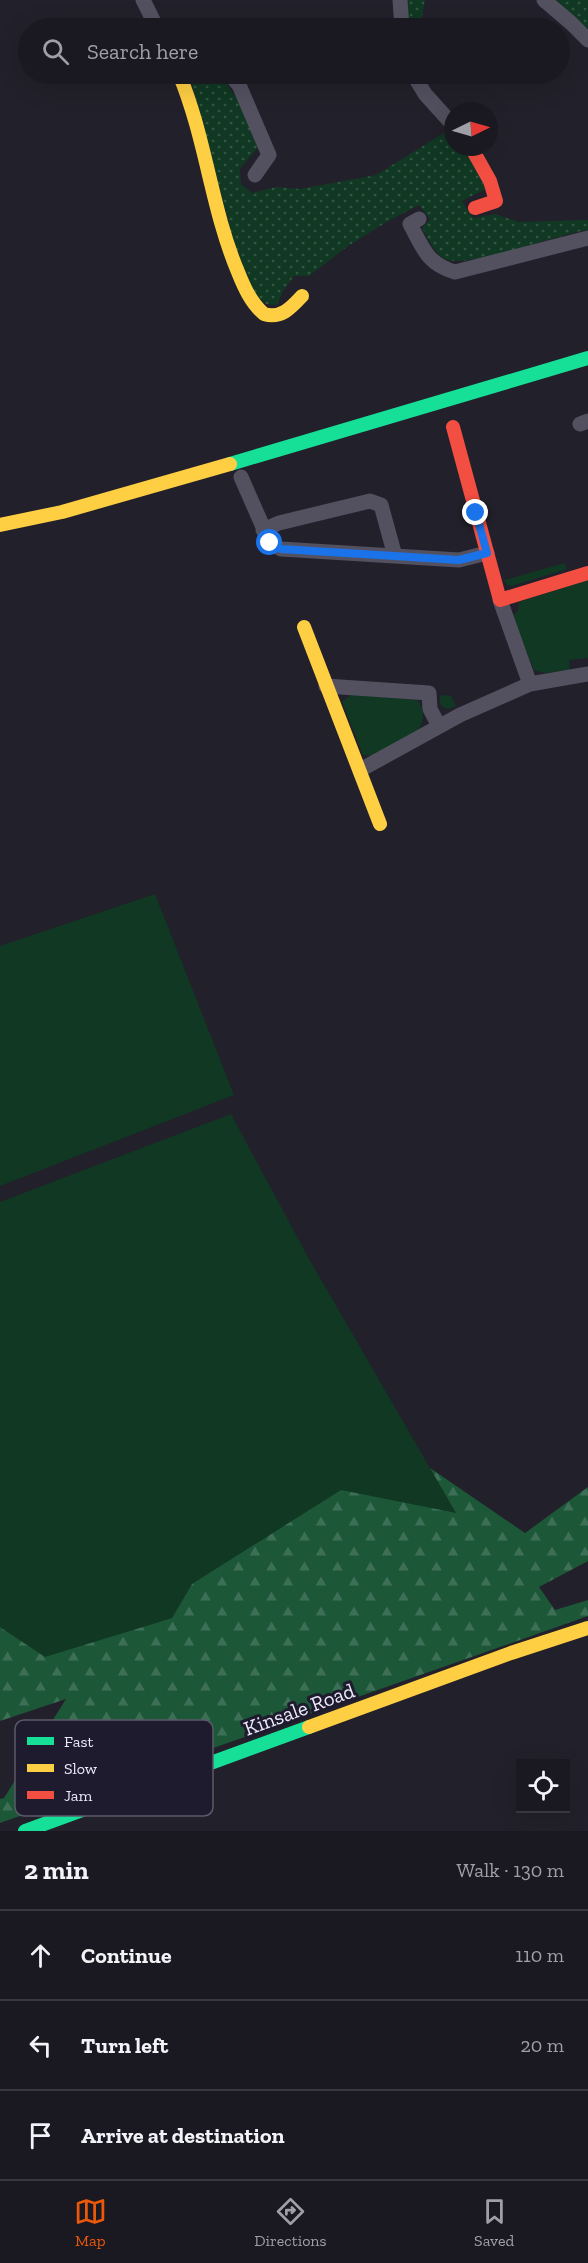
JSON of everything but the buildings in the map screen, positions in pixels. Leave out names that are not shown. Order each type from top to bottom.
[{"type":"main road","points":[[182,84],[197,126],[219,221],[250,299],[261,313],[273,316],[282,315],[302,296]]},
{"type":"main road","points":[[475,208],[496,201],[490,182],[476,156]]},
{"type":"main road","points":[[0,525],[33,520],[200,471],[258,457],[588,358]]},
{"type":"main road","points":[[453,427],[500,600],[588,573]]},
{"type":"main road","points":[[304,627],[380,824]]},
{"type":"main road","name":"Kinsale Road","points":[[213,1762],[511,1653],[588,1628]]},
{"type":"main road","name":"Kinsale Road","points":[[25,1831],[66,1816]]},
{"type":"street","points":[[143,0],[152,18]]},
{"type":"street","points":[[400,0],[401,18]]},
{"type":"street","points":[[544,0],[566,18]]},
{"type":"street","points":[[570,21],[588,40]]},
{"type":"street","points":[[238,84],[269,154],[255,175]]},
{"type":"street","points":[[418,84],[444,115]]},
{"type":"street","points":[[419,219],[410,224],[426,255],[439,268],[454,272],[588,238]]},
{"type":"street","points":[[242,477],[270,543],[281,549],[459,560],[487,553]]},
{"type":"street","points":[[263,530],[279,523],[370,501],[381,505],[395,556]]},
{"type":"street","points":[[500,600],[530,684]]},
{"type":"street","points":[[360,770],[440,726],[530,684],[588,674]]},
{"type":"street","points":[[326,686],[429,693],[430,708],[440,726]]},
{"type":"green space","points":[[395,0],[425,0],[422,18],[398,18]]},
{"type":"green space","points":[[557,0],[588,0],[588,28],[584,29]]},
{"type":"green space","points":[[192,84],[227,84],[239,102],[258,147],[240,169],[241,184],[252,193],[276,187],[300,189],[376,175],[444,133],[444,156],[469,156],[486,189],[462,201],[473,218],[495,214],[519,222],[588,220],[588,230],[490,256],[454,261],[443,258],[431,244],[422,228],[430,219],[419,205],[348,246],[309,276],[294,276],[283,291],[277,305],[266,304],[253,293],[233,239]]},
{"type":"green space","points":[[565,563],[567,569],[512,586],[507,585],[504,580]]},
{"type":"green space","points":[[588,580],[588,658],[569,660],[570,670],[544,673],[534,670],[512,616],[518,611],[519,602]]},
{"type":"green space","points":[[352,694],[417,700],[423,712],[421,725],[416,733],[373,756],[363,755],[342,702]]},
{"type":"green space","points":[[440,695],[451,696],[456,706],[448,709],[443,707]]},
{"type":"green space","points":[[155,894],[234,1095],[0,1186],[0,946]]},
{"type":"green space","points":[[231,1114],[308,1257],[456,1513],[192,1584],[172,1618],[45,1658],[0,1627],[0,1202]]},
{"type":"green space","points":[[430,1468],[525,1533],[588,1487],[588,1561],[539,1587],[555,1610],[588,1600],[588,1616],[213,1748],[213,1720],[53,1720],[66,1699],[0,1721],[0,1627],[45,1657],[172,1618],[192,1584],[341,1490],[456,1513]]},
{"type":"green space","points":[[15,1780],[15,1816],[20,1816],[0,1823],[0,1799],[4,1798]]},
{"type":"traffic: fast","points":[[230,464],[588,358]]},
{"type":"traffic: fast","points":[[213,1762],[309,1727]]},
{"type":"traffic: fast","points":[[25,1831],[66,1816]]},
{"type":"traffic: slow","points":[[183,84],[196,123],[221,223],[248,294],[259,310],[270,315],[281,314],[302,296]]},
{"type":"traffic: slow","points":[[0,525],[62,512],[230,464]]},
{"type":"traffic: slow","points":[[304,627],[380,824]]},
{"type":"traffic: slow","points":[[309,1727],[511,1653],[588,1628]]},
{"type":"traffic: jam","points":[[475,208],[496,201],[490,181],[476,156]]},
{"type":"traffic: jam","points":[[453,427],[500,600],[588,573]]},
{"type":"route","points":[[270,543],[281,549],[459,560],[487,553],[476,513]]}]
